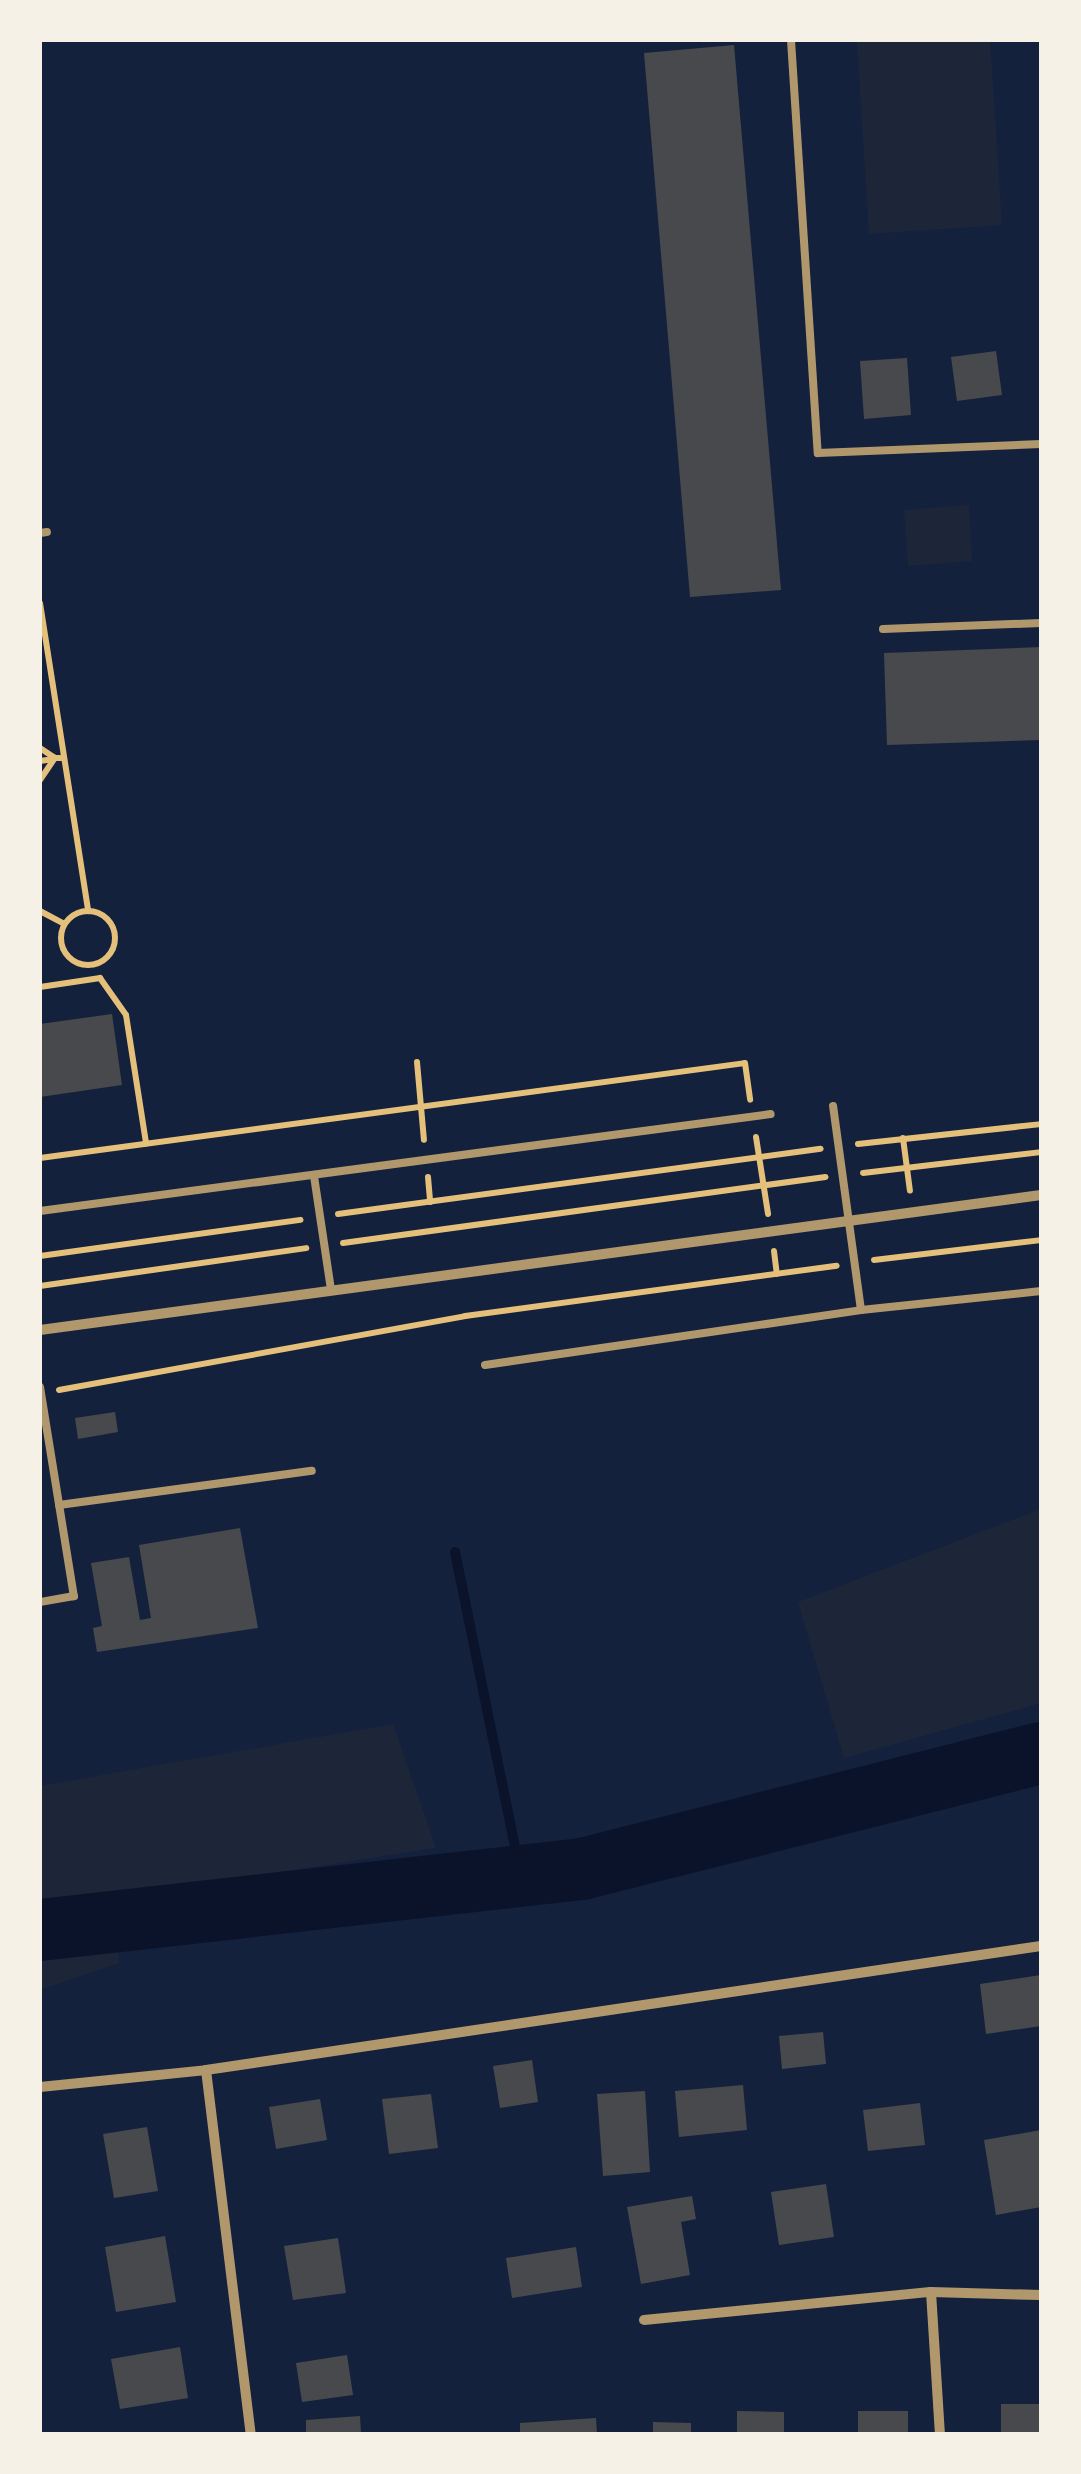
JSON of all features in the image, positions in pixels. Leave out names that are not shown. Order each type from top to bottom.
[{"type":"street","points":[[40,1330],[1041,1195]]},
{"type":"street","points":[[40,2086],[206,2070],[1041,1946]]},
{"type":"street","points":[[206,2070],[252,2434]]},
{"type":"street","points":[[931,2292],[940,2434]]},
{"type":"street","points":[[644,2320],[931,2292],[1041,2294]]},
{"type":"lane","points":[[791,40],[818,454],[1041,444]]},
{"type":"lane","points":[[883,630],[1041,623]]},
{"type":"lane","points":[[833,1106],[860,1310]]},
{"type":"lane","points":[[40,1211],[770,1114]]},
{"type":"lane","points":[[314,1176],[331,1290]]},
{"type":"lane","points":[[485,1365],[860,1310],[1041,1291]]},
{"type":"lane","points":[[40,1390],[74,1596],[40,1602]]},
{"type":"lane","points":[[59,1504],[312,1471]]},
{"type":"path","points":[[40,603],[60,758],[88,911]]},
{"type":"path","points":[[40,748],[60,758]]},
{"type":"path","points":[[40,761],[60,758]]},
{"type":"path","points":[[40,780],[60,758]]},
{"type":"path","points":[[40,911],[64,924]]},
{"type":"path","points":[[64,924],[88,911],[102,914],[114,931],[112,952],[95,964]]},
{"type":"path","points":[[64,924],[66,954],[95,964]]},
{"type":"path","points":[[95,964],[126,1015],[146,1143]]},
{"type":"path","points":[[40,986],[100,978]]},
{"type":"path","points":[[417,1062],[430,1202]]},
{"type":"path","points":[[40,1158],[744,1063],[777,1274]]},
{"type":"path","points":[[40,1256],[838,1146],[1041,1124]]},
{"type":"path","points":[[40,1286],[842,1175],[1041,1152]]},
{"type":"path","points":[[40,1390],[466,1316],[1041,1240]]},
{"type":"shaded area","points":[[857,40],[990,40],[1002,225],[869,234]]},
{"type":"shaded area","points":[[969,505],[972,561],[908,566],[904,510]]},
{"type":"shaded area","points":[[1041,1509],[1041,1703],[844,1758],[798,1602]]},
{"type":"shaded area","points":[[393,1724],[436,1848],[112,1898],[119,1963],[40,1990],[40,1786]]},
{"type":"building","points":[[734,45],[781,590],[690,597],[644,53]]},
{"type":"building","points":[[996,351],[1002,395],[957,401],[951,357]]},
{"type":"building","points":[[907,358],[911,415],[864,419],[860,361]]},
{"type":"building","points":[[1041,647],[1041,740],[887,745],[884,653]]},
{"type":"building","points":[[112,1014],[122,1085],[40,1097],[40,1024]]},
{"type":"building","points":[[115,1412],[118,1432],[78,1439],[75,1418]]},
{"type":"building","points":[[240,1528],[258,1628],[97,1652],[93,1628],[102,1626],[91,1563],[129,1557],[140,1620],[151,1618],[139,1545]]},
{"type":"building","points":[[1041,1975],[1041,2026],[986,2034],[980,1984]]},
{"type":"building","points":[[823,2032],[826,2064],[782,2069],[779,2036]]},
{"type":"building","points":[[532,2060],[538,2102],[500,2108],[493,2066]]},
{"type":"building","points":[[743,2085],[747,2130],[679,2137],[675,2091]]},
{"type":"building","points":[[645,2091],[650,2172],[603,2176],[597,2094]]},
{"type":"building","points":[[431,2094],[438,2148],[389,2154],[382,2099]]},
{"type":"building","points":[[320,2099],[327,2140],[276,2149],[269,2107]]},
{"type":"building","points":[[920,2103],[925,2145],[868,2151],[863,2110]]},
{"type":"building","points":[[147,2127],[158,2191],[114,2198],[103,2134]]},
{"type":"building","points":[[1041,2130],[1041,2207],[996,2215],[984,2140]]},
{"type":"building","points":[[826,2184],[834,2237],[779,2245],[771,2192]]},
{"type":"building","points":[[692,2196],[696,2219],[681,2222],[690,2275],[641,2284],[627,2207]]},
{"type":"building","points":[[165,2236],[176,2302],[116,2312],[105,2247]]},
{"type":"building","points":[[338,2238],[346,2293],[293,2300],[284,2246]]},
{"type":"building","points":[[576,2247],[582,2287],[512,2298],[506,2258]]},
{"type":"building","points":[[180,2347],[188,2398],[120,2409],[111,2359]]},
{"type":"building","points":[[347,2355],[353,2395],[302,2402],[296,2363]]},
{"type":"building","points":[[1001,2404],[1041,2404],[1041,2434],[1001,2434]]},
{"type":"building","points":[[737,2411],[784,2412],[784,2434],[737,2434]]},
{"type":"building","points":[[858,2411],[908,2411],[908,2434],[858,2434]]},
{"type":"building","points":[[360,2416],[361,2434],[306,2434],[306,2420]]},
{"type":"building","points":[[596,2418],[597,2434],[520,2434],[520,2423]]},
{"type":"building","points":[[653,2422],[691,2423],[691,2434],[653,2434]]},
{"type":"waterway","points":[[455,1552],[521,1876]]},
{"type":"waterway","points":[[40,1930],[582,1869],[1041,1753]]}]
